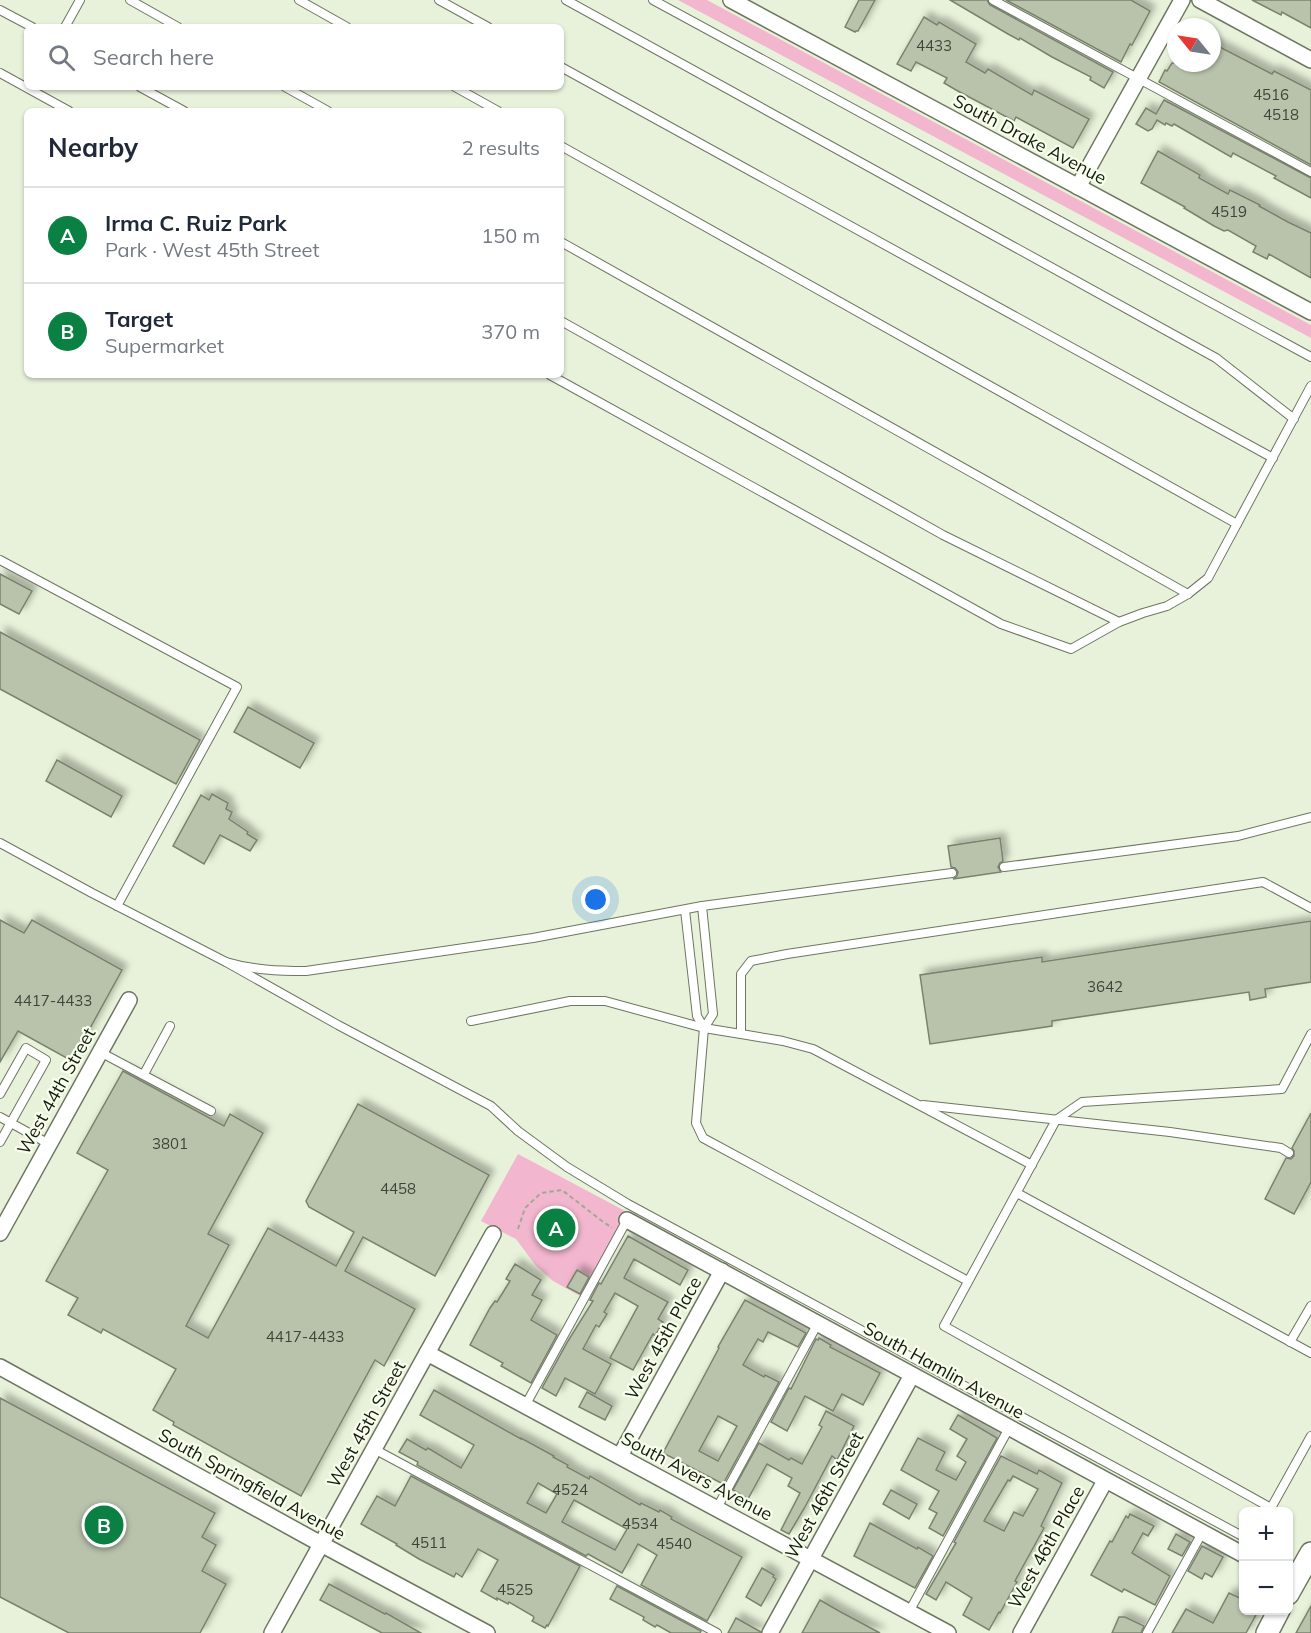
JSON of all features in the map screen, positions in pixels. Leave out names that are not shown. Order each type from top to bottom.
[{"type":"main road","points":[[1297,1573],[1311,1553]]},
{"type":"main road","points":[[1267,1633],[1277,1615]]},
{"type":"street","name":"South Drake Avenue","points":[[731,0],[1311,312]]},
{"type":"street","points":[[1078,187],[1182,0]]},
{"type":"street","points":[[1200,0],[1311,60]]},
{"type":"street","name":"West 44th Street","points":[[0,1233],[129,1000]]},
{"type":"street","name":"South Hamlin Avenue","points":[[623,1226],[722,1271],[1239,1552]]},
{"type":"street","name":"West 45th Street","points":[[272,1633],[493,1234]]},
{"type":"street","name":"West 45th Place","points":[[620,1456],[722,1271]]},
{"type":"street","name":"South Avers Avenue","points":[[427,1353],[948,1633]]},
{"type":"street","name":"South Springfield Avenue","points":[[0,1367],[487,1633]]},
{"type":"street","name":"West 46th Street","points":[[770,1633],[912,1375]]},
{"type":"street","name":"West 46th Place","points":[[1021,1633],[1105,1481]]},
{"type":"lane","points":[[67,24],[80,0]]},
{"type":"lane","points":[[130,0],[173,24]]},
{"type":"lane","points":[[299,0],[342,24]]},
{"type":"lane","points":[[439,0],[483,24]]},
{"type":"lane","points":[[566,0],[1216,358],[1294,419]]},
{"type":"lane","points":[[653,0],[1311,357]]},
{"type":"lane","points":[[993,0],[1311,172]]},
{"type":"lane","points":[[0,10],[26,24]]},
{"type":"lane","points":[[564,69],[1273,458]]},
{"type":"lane","points":[[0,73],[24,85]]},
{"type":"lane","points":[[34,90],[64,108]]},
{"type":"lane","points":[[146,90],[179,108]]},
{"type":"lane","points":[[290,90],[323,108]]},
{"type":"lane","points":[[460,90],[493,108]]},
{"type":"lane","points":[[564,148],[1237,524]]},
{"type":"lane","points":[[564,244],[1188,594]]},
{"type":"lane","points":[[564,323],[943,535],[1119,622]]},
{"type":"lane","points":[[555,378],[1001,624],[1071,649],[1119,622],[1167,606],[1188,594],[1208,578],[1311,386]]},
{"type":"lane","points":[[0,560],[237,687],[117,906]]},
{"type":"lane","points":[[1004,867],[1238,836],[1311,817]]},
{"type":"lane","points":[[0,843],[226,962],[491,1106],[518,1131],[567,1167],[628,1204],[1239,1534]]},
{"type":"lane","points":[[226,962],[243,968],[275,971],[306,970],[532,938],[702,906],[952,873]]},
{"type":"lane","points":[[741,1034],[741,974],[751,961],[1263,882],[1311,908]]},
{"type":"lane","points":[[702,906],[713,1014],[704,1028],[696,1123],[703,1138],[968,1281]]},
{"type":"lane","points":[[685,910],[695,1006],[697,1016],[704,1028]]},
{"type":"lane","points":[[471,1021],[570,1000],[605,1001],[704,1028],[783,1041],[813,1049],[1032,1165]]},
{"type":"lane","points":[[144,1074],[170,1026]]},
{"type":"lane","points":[[1311,1034],[1282,1089],[1082,1102],[1056,1120],[944,1326],[1271,1508],[1311,1436]]},
{"type":"lane","points":[[0,1094],[26,1048],[46,1060],[0,1142]]},
{"type":"lane","points":[[100,1052],[211,1111]]},
{"type":"lane","points":[[917,1104],[1213,1137],[1281,1148],[1289,1153]]},
{"type":"lane","points":[[0,1117],[49,1144]]},
{"type":"lane","points":[[1017,1193],[1311,1353]]},
{"type":"lane","points":[[525,1406],[623,1226]]},
{"type":"lane","points":[[1290,1342],[1311,1306]]},
{"type":"lane","points":[[717,1508],[818,1323]]},
{"type":"lane","points":[[909,1612],[1009,1428]]},
{"type":"lane","points":[[374,1449],[717,1633]]},
{"type":"lane","points":[[1147,1633],[1202,1533]]},
{"type":"path","points":[[518,1229],[525,1208],[541,1193],[562,1190],[602,1221],[623,1226]]},
{"type":"shaded area","points":[[678,0],[707,0],[1311,325],[1311,338]]},
{"type":"shaded area","points":[[518,1154],[627,1212],[580,1296],[553,1281],[536,1266],[516,1239],[481,1221]]},
{"type":"building","points":[[859,0],[875,0],[858,31],[855,32],[845,27]]},
{"type":"building","points":[[950,0],[987,0],[990,5],[1113,72],[1104,88],[1090,80],[1091,77],[1020,38],[1019,40],[1008,34]]},
{"type":"building","points":[[1006,0],[1131,0],[1150,11],[1121,62]]},
{"type":"building","points":[[1252,0],[1311,0],[1311,28],[1282,12],[1281,15]]},
{"type":"building","points":[[924,17],[937,25],[939,22],[976,44],[966,62],[985,73],[988,69],[1032,95],[1034,90],[1089,119],[1073,148],[1016,117],[1014,121],[956,90],[944,83],[947,78],[916,62],[911,71],[897,64]]},
{"type":"building","points":[[1221,48],[1272,74],[1274,71],[1311,90],[1311,165],[1159,82],[1165,70],[1167,72],[1221,72]]},
{"type":"building","points":[[1164,100],[1311,178],[1311,198],[1274,178],[1276,176],[1233,153],[1231,157],[1174,124],[1172,126],[1166,123],[1165,125],[1157,120],[1152,129],[1148,131],[1136,124],[1146,108],[1156,114]]},
{"type":"building","points":[[1158,151],[1228,194],[1230,190],[1311,233],[1311,278],[1269,254],[1267,259],[1253,252],[1256,246],[1228,230],[1224,231],[1214,226],[1141,183]]},
{"type":"building","points":[[0,574],[32,591],[19,614],[0,604]]},
{"type":"building","points":[[0,632],[200,740],[176,784],[0,689]]},
{"type":"building","points":[[248,707],[314,743],[300,768],[234,732]]},
{"type":"building","points":[[57,760],[122,796],[111,817],[46,781]]},
{"type":"building","points":[[212,794],[228,803],[226,809],[232,812],[229,819],[257,840],[250,851],[220,835],[204,864],[173,846],[201,795],[209,800]]},
{"type":"building","points":[[1000,838],[1003,861],[998,867],[1001,872],[953,879],[958,872],[951,867],[948,846]]},
{"type":"building","points":[[0,920],[24,933],[32,920],[122,970],[72,1061],[18,1031],[0,1062]]},
{"type":"building","points":[[1311,921],[1311,982],[1265,989],[1266,997],[1250,1000],[1249,992],[1052,1021],[1052,1026],[930,1044],[920,975],[1042,957],[1042,962]]},
{"type":"building","points":[[123,1071],[224,1126],[230,1114],[263,1133],[208,1234],[229,1245],[186,1326],[208,1338],[268,1228],[336,1266],[354,1232],[309,1207],[306,1201],[358,1104],[489,1175],[435,1276],[363,1237],[345,1271],[415,1309],[384,1366],[375,1360],[301,1496],[173,1425],[174,1422],[153,1410],[176,1369],[103,1329],[101,1333],[68,1315],[78,1298],[46,1281],[108,1170],[77,1153]]},
{"type":"building","points":[[1311,1113],[1311,1182],[1294,1214],[1265,1199],[1286,1158],[1291,1159],[1294,1156],[1292,1148]]},
{"type":"building","points":[[628,1236],[688,1270],[680,1285],[634,1259],[624,1278],[668,1302],[658,1319],[663,1322],[655,1336],[653,1334],[633,1370],[610,1358],[638,1306],[615,1293],[604,1312],[607,1314],[599,1327],[596,1325],[583,1349],[611,1364],[595,1394],[565,1378],[556,1396],[542,1388],[593,1301],[590,1300],[599,1283],[601,1284]]},
{"type":"building","points":[[515,1264],[541,1280],[532,1295],[542,1300],[531,1320],[557,1335],[531,1383],[501,1366],[503,1363],[470,1345],[490,1308],[495,1301],[497,1302],[510,1281],[506,1279]]},
{"type":"building","points":[[577,1270],[589,1277],[580,1294],[567,1287]]},
{"type":"building","points":[[745,1300],[806,1333],[798,1347],[768,1332],[763,1342],[758,1339],[743,1365],[764,1377],[765,1375],[779,1382],[723,1484],[663,1453]],"holes":[[[718,1416],[737,1426],[718,1461],[699,1451]]]},
{"type":"building","points":[[819,1338],[831,1345],[830,1347],[880,1373],[863,1405],[842,1394],[833,1411],[805,1396],[787,1431],[771,1422],[789,1388],[791,1389],[816,1339]]},
{"type":"building","points":[[434,1390],[554,1456],[568,1465],[567,1467],[589,1479],[590,1476],[640,1505],[641,1503],[659,1512],[660,1510],[672,1517],[671,1519],[742,1557],[707,1621],[641,1585],[657,1555],[638,1544],[622,1573],[417,1465],[418,1462],[399,1452],[407,1439],[426,1450],[428,1448],[461,1468],[474,1445],[420,1415]],"holes":[[[538,1483],[557,1494],[546,1513],[527,1503]],[[574,1500],[627,1529],[615,1550],[562,1522]]]},
{"type":"building","points":[[587,1392],[612,1406],[605,1420],[579,1407]]},
{"type":"building","points":[[0,1398],[215,1513],[202,1537],[216,1545],[202,1571],[226,1584],[200,1633],[69,1633],[0,1597]]},
{"type":"building","points":[[826,1411],[854,1426],[837,1460],[832,1456],[789,1534],[781,1530],[800,1493],[788,1486],[792,1478],[767,1464],[748,1499],[733,1490],[759,1443],[789,1460],[791,1458],[802,1464],[822,1427],[819,1425]]},
{"type":"building","points":[[958,1415],[997,1438],[943,1536],[929,1528],[937,1513],[929,1509],[939,1491],[901,1470],[918,1438],[945,1452],[936,1470],[956,1480],[966,1462],[957,1456],[967,1439],[950,1429]]},
{"type":"building","points":[[1001,1456],[1037,1474],[1039,1470],[1062,1483],[1041,1526],[1044,1528],[1015,1581],[1017,1582],[989,1630],[963,1615],[972,1598],[946,1582],[936,1600],[926,1594],[956,1543],[954,1542]],"holes":[[[1013,1476],[1038,1489],[1023,1516],[1014,1512],[1004,1531],[984,1521],[1008,1480],[1010,1481]]]},
{"type":"building","points":[[411,1476],[580,1566],[548,1626],[545,1628],[532,1621],[533,1616],[509,1602],[508,1604],[497,1598],[497,1600],[481,1591],[498,1560],[478,1549],[462,1577],[456,1573],[454,1577],[361,1524],[377,1496],[395,1506]]},
{"type":"building","points":[[891,1490],[917,1504],[909,1519],[883,1504]]},
{"type":"building","points":[[1130,1514],[1154,1526],[1148,1536],[1143,1533],[1132,1553],[1170,1576],[1155,1605],[1124,1589],[1122,1592],[1091,1575],[1110,1541],[1112,1542],[1126,1516],[1128,1518]]},
{"type":"building","points":[[870,1523],[933,1556],[915,1588],[854,1556]]},
{"type":"building","points":[[1176,1534],[1190,1542],[1182,1556],[1168,1549]]},
{"type":"building","points":[[1202,1546],[1223,1557],[1212,1577],[1205,1573],[1202,1579],[1188,1571]]},
{"type":"building","points":[[762,1568],[774,1575],[776,1579],[761,1606],[746,1597]]},
{"type":"building","points":[[329,1584],[421,1633],[382,1633],[320,1600]]},
{"type":"building","points":[[617,1586],[701,1631],[700,1633],[671,1633],[657,1625],[655,1627],[643,1620],[644,1617],[610,1599]]},
{"type":"building","points":[[1229,1593],[1239,1598],[1239,1615],[1256,1615],[1246,1633],[1172,1633],[1186,1609],[1213,1623]]},
{"type":"building","points":[[820,1600],[839,1611],[880,1633],[802,1633]]},
{"type":"building","points":[[1311,1606],[1311,1633],[1296,1633]]},
{"type":"building","points":[[1119,1617],[1125,1617],[1144,1626],[1141,1633],[1112,1633]]},
{"type":"building","points":[[736,1618],[761,1632],[728,1633]]},
{"type":"place","name":"Irma C. Ruiz Park","points":[[556,1228]]},
{"type":"place","name":"Target","points":[[104,1525]]}]
